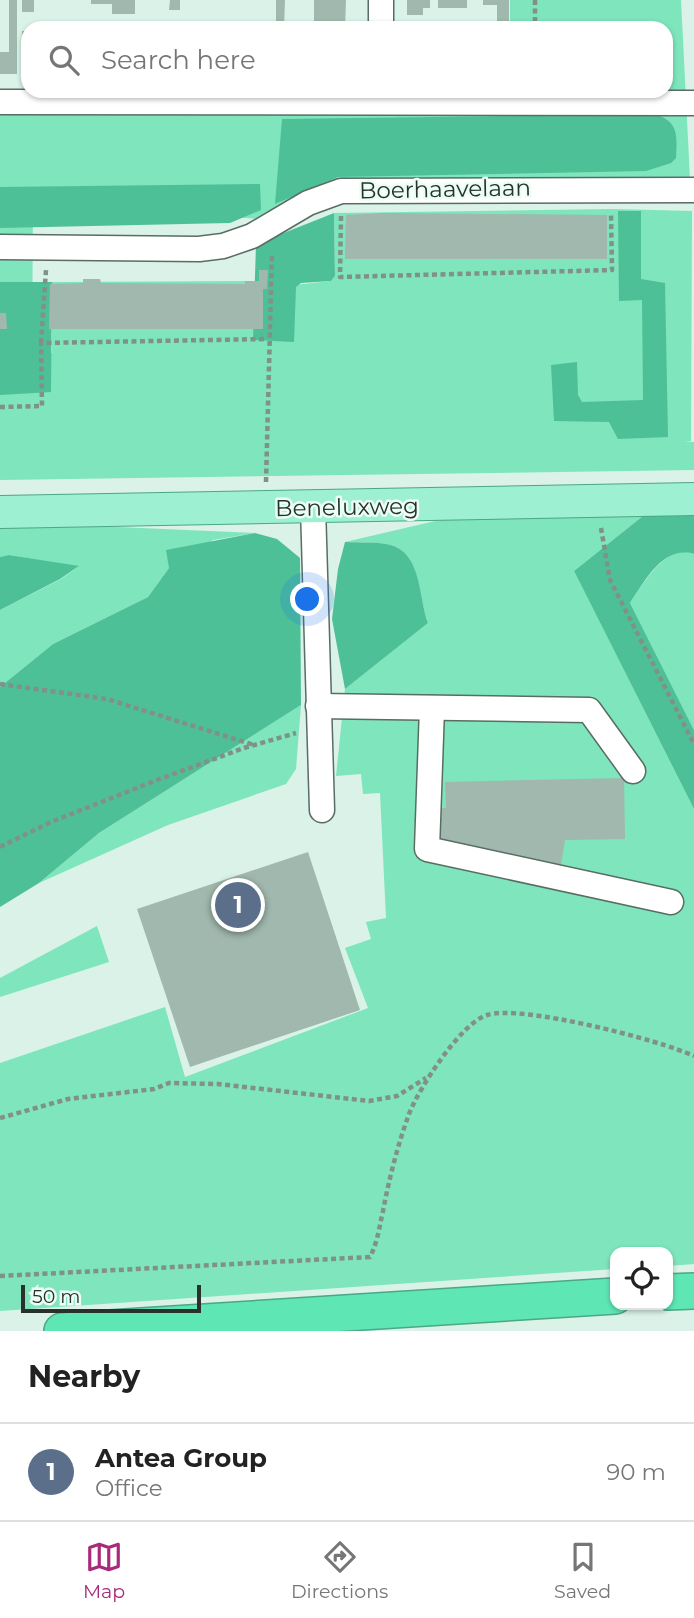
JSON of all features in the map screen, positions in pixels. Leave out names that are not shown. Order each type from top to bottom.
[{"type":"highway","points":[[673,1292],[694,1291]]},
{"type":"highway","points":[[62,1331],[610,1296]]},
{"type":"main road","name":"Beneluxweg","points":[[0,512],[694,499]]},
{"type":"street","points":[[381,0],[381,21]]},
{"type":"street","points":[[0,103],[318,98]]},
{"type":"street","points":[[433,98],[694,103]]},
{"type":"street","name":"Boerhaavelaan","points":[[0,247],[199,249],[223,246],[252,236],[308,202],[341,191],[610,188],[694,190]]},
{"type":"street","points":[[313,508],[322,810]]},
{"type":"street","points":[[318,716],[432,708],[589,710],[633,771]]},
{"type":"street","points":[[432,708],[427,849],[671,902]]},
{"type":"path","points":[[535,0],[535,21]]},
{"type":"path","points":[[341,191],[340,277],[612,270],[610,188]]},
{"type":"path","points":[[266,488],[267,339],[273,224]]},
{"type":"path","points":[[0,407],[42,406],[41,343],[48,248]]},
{"type":"path","points":[[41,343],[267,339]]},
{"type":"path","points":[[600,524],[611,580],[694,744]]},
{"type":"path","points":[[0,684],[107,699],[258,747]]},
{"type":"path","points":[[0,846],[51,822],[157,780],[244,748],[258,747],[318,716]]},
{"type":"path","points":[[0,1276],[370,1257],[379,1237],[383,1211],[410,1113],[430,1076],[471,1023],[488,1014],[523,1012],[630,1037],[694,1056]]},
{"type":"path","points":[[0,1118],[68,1098],[154,1089],[169,1083],[218,1084],[369,1101],[397,1096],[430,1076]]},
{"type":"green space","points":[[510,0],[681,0],[690,180],[331,181],[261,219],[33,202],[32,353],[52,353],[52,282],[253,281],[253,327],[276,287],[331,281],[335,276],[334,213],[614,209],[692,211],[691,441],[684,441],[694,442],[694,470],[0,480],[0,111],[433,98],[673,98],[673,21],[510,21]]},
{"type":"green space","points":[[655,114],[669,121],[675,130],[676,158],[671,163],[646,171],[338,177],[275,204],[282,119]]},
{"type":"green space","points":[[260,184],[261,210],[230,223],[0,228],[0,187]]},
{"type":"green space","points":[[618,211],[641,211],[641,279],[665,283],[668,437],[618,439],[609,422],[554,421],[551,365],[577,362],[578,395],[582,402],[643,400],[642,300],[619,301]]},
{"type":"green space","points":[[334,213],[335,276],[331,281],[301,283],[296,287],[294,342],[253,340],[256,244]]},
{"type":"green space","points":[[0,282],[52,282],[51,392],[0,395]]},
{"type":"green space","points":[[688,511],[694,516],[694,554],[673,555],[664,560],[649,575],[630,603],[694,730],[694,809],[574,571],[648,512]]},
{"type":"green space","points":[[648,512],[574,571],[694,809],[694,1264],[673,1266],[673,1247],[610,1247],[610,1269],[0,1311],[0,1063],[165,1007],[185,1077],[368,1008],[345,948],[371,939],[366,922],[386,918],[380,793],[363,794],[361,774],[336,776],[345,689],[428,623],[418,580],[403,551],[383,543],[345,542],[461,515]]},
{"type":"green space","points":[[0,526],[95,526],[255,533],[213,540],[169,568],[148,597],[53,644],[0,687],[0,610],[61,579],[78,567],[10,555],[0,557]]},
{"type":"green space","points":[[255,533],[277,539],[300,558],[301,705],[99,833],[39,883],[0,907],[0,687],[53,644],[148,597],[169,568],[166,550]]},
{"type":"green space","points":[[345,542],[383,543],[403,552],[415,569],[428,623],[345,689],[332,619],[338,569]]},
{"type":"green space","points":[[682,551],[694,554],[694,730],[630,603],[659,565]]},
{"type":"green space","points":[[9,555],[79,566],[60,579],[0,610],[0,557]]},
{"type":"green space","points":[[301,705],[296,769],[286,784],[168,825],[39,883],[99,833]]},
{"type":"green space","points":[[97,926],[109,962],[0,997],[0,978]]},
{"type":"building","points":[[9,0],[17,0],[17,74],[0,74],[0,52],[9,52]]},
{"type":"building","points":[[22,0],[34,0],[34,12],[22,12]]},
{"type":"building","points":[[91,0],[135,0],[135,14],[112,14],[112,4],[91,4]]},
{"type":"building","points":[[170,0],[180,0],[180,10],[169,10]]},
{"type":"building","points":[[276,0],[285,0],[284,21],[276,21]]},
{"type":"building","points":[[314,0],[346,0],[345,21],[314,21]]},
{"type":"building","points":[[407,0],[430,0],[430,8],[423,8],[423,15],[407,15]]},
{"type":"building","points":[[438,0],[467,0],[467,8],[438,8]]},
{"type":"building","points":[[483,0],[509,0],[509,21],[497,21],[497,5],[483,5]]},
{"type":"building","points":[[346,215],[607,215],[607,259],[345,259]]},
{"type":"building","points":[[259,270],[268,270],[267,289],[263,289],[263,329],[49,329],[50,284],[83,283],[83,279],[100,279],[101,283],[245,284],[245,281],[259,281]]},
{"type":"building","points":[[0,313],[6,313],[7,329],[0,329]]},
{"type":"building","points":[[624,778],[625,839],[565,840],[561,865],[441,843],[440,808],[446,808],[445,782]]},
{"type":"building","points":[[308,852],[360,1010],[190,1067],[137,909]]},
{"type":"place","name":"Antea Group","points":[[238,905]]}]
